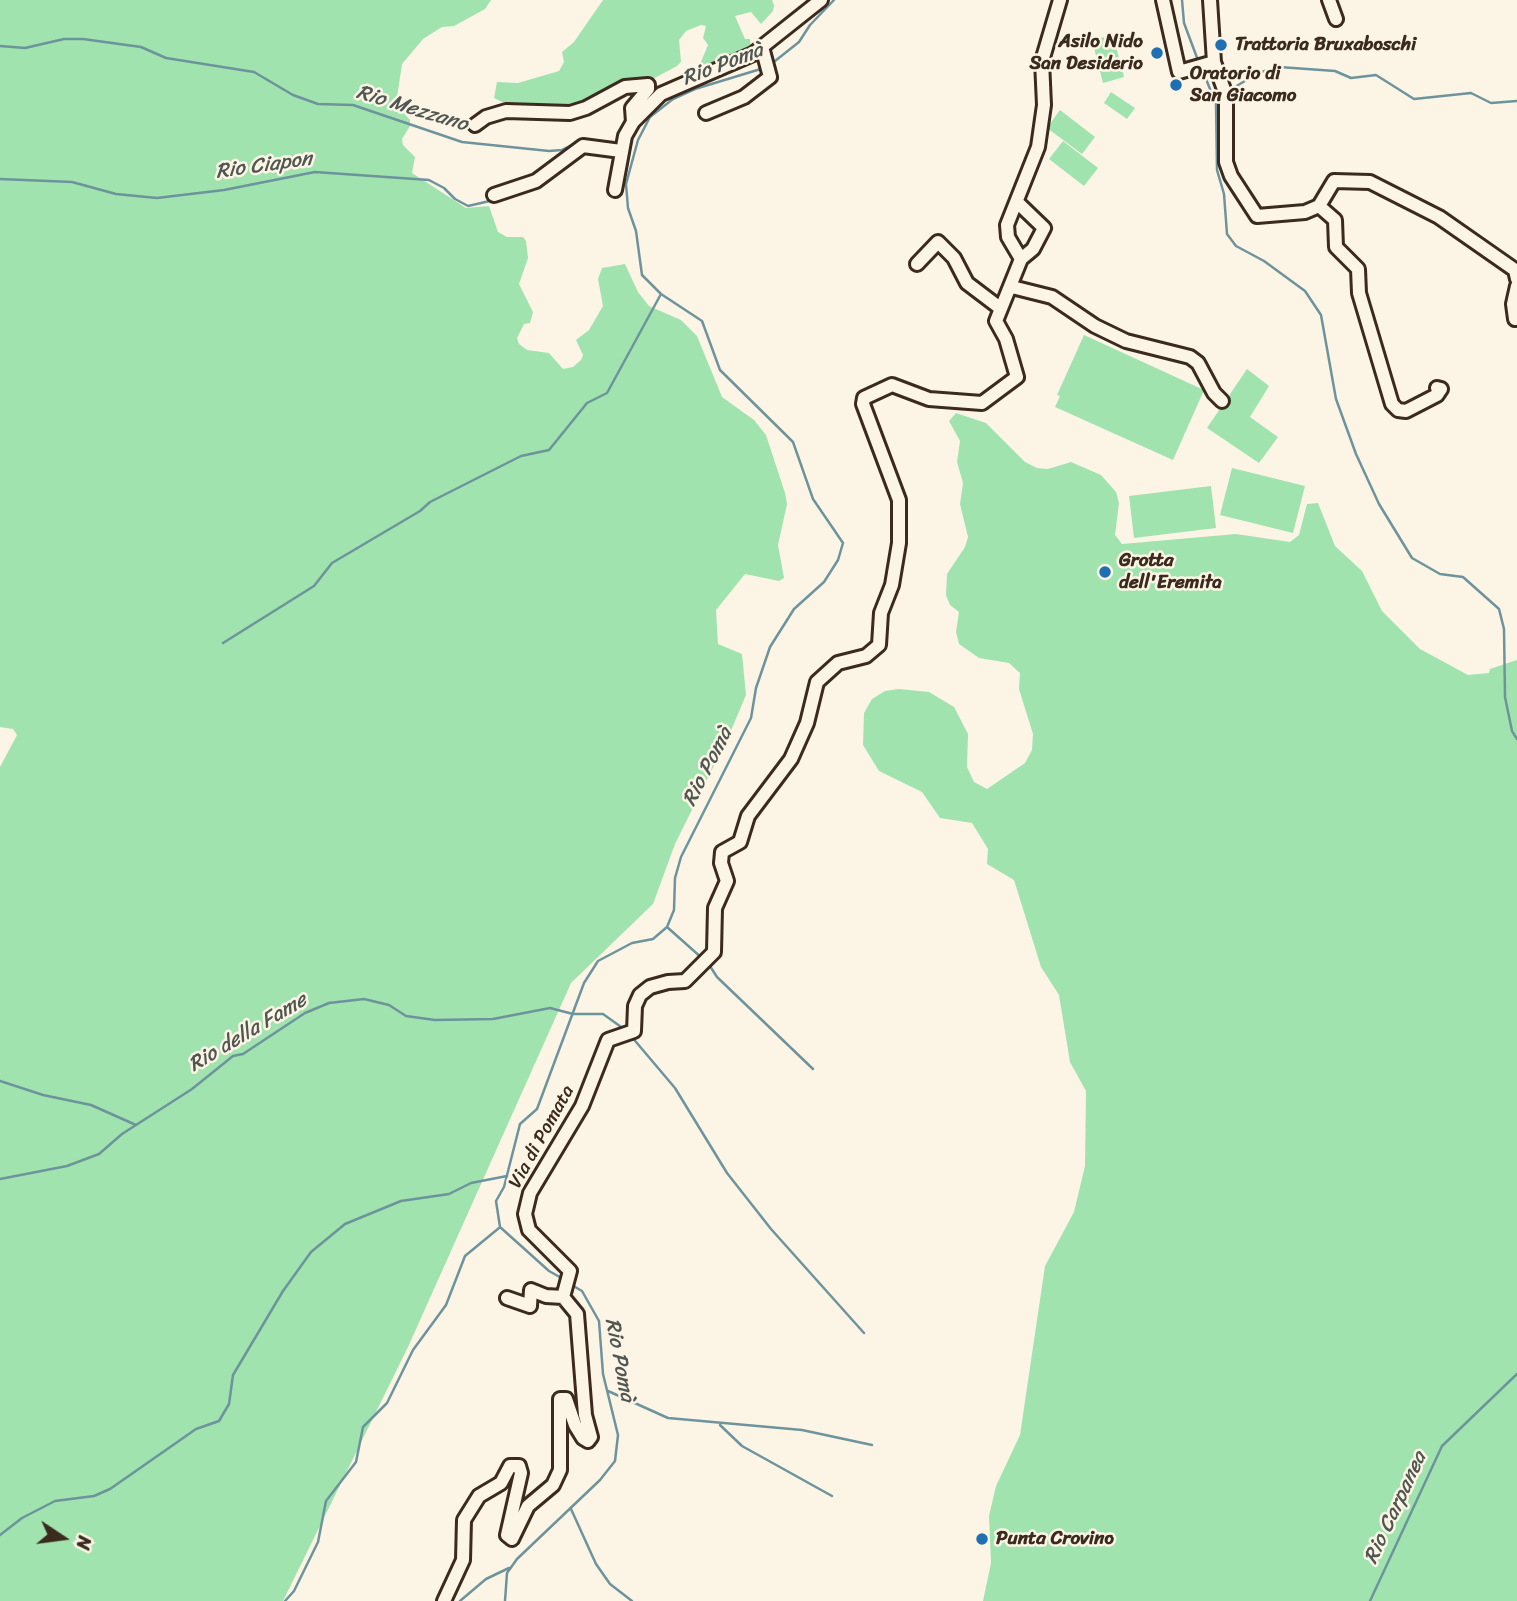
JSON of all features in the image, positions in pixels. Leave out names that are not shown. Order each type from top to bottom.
[{"type":"street","points":[[615,190],[621,151],[633,122],[667,90],[764,54],[821,0]]},
{"type":"street","points":[[1021,259],[1012,244],[1007,225],[1038,147],[1044,105],[1042,61],[1060,0]]},
{"type":"street","points":[[1163,0],[1179,72]]},
{"type":"street","points":[[1210,0],[1205,66],[1225,92],[1223,156],[1231,176],[1257,216],[1303,213],[1319,206],[1334,181],[1370,182],[1430,211],[1516,272]]},
{"type":"street","points":[[1329,0],[1336,19]]},
{"type":"street","points":[[1161,31],[1173,72],[1205,66]]},
{"type":"street","points":[[706,113],[747,95],[769,78],[771,73],[764,54]]},
{"type":"street","points":[[475,125],[486,117],[506,111],[570,113],[625,87],[647,85],[648,89],[631,110],[633,122]]},
{"type":"street","points":[[494,195],[536,181],[583,146],[621,151]]},
{"type":"street","points":[[918,264],[938,242],[954,258],[967,283],[1000,308],[1012,287],[1021,259],[1034,249],[1044,228],[1017,202]]},
{"type":"street","points":[[1319,206],[1324,208],[1335,222],[1336,247],[1358,269],[1359,293],[1392,404],[1398,410],[1406,411],[1437,395],[1441,389],[1437,388]]},
{"type":"street","points":[[1516,319],[1513,304],[1517,286]]},
{"type":"street","points":[[1012,287],[1052,297],[1095,326],[1126,341],[1190,357],[1198,363],[1214,393],[1222,401]]},
{"type":"street","name":"Via di Pomata","points":[[444,1601],[463,1560],[464,1520],[479,1496],[501,1483],[510,1466],[519,1466],[521,1473],[508,1535],[512,1539],[528,1506],[553,1485],[560,1469],[560,1399],[566,1399],[575,1425],[583,1438],[587,1441],[591,1437],[585,1415],[577,1314],[567,1288],[569,1268],[529,1230],[525,1214],[530,1193],[582,1107],[608,1040],[634,1031],[635,1006],[640,995],[667,982],[681,983],[712,955],[715,947],[715,908],[727,881],[721,863],[722,852],[740,842],[748,816],[791,759],[807,723],[812,694],[821,677],[845,659],[870,654],[879,645],[882,607],[892,585],[897,552],[899,500],[863,398],[892,385],[929,399],[987,402],[1018,374],[1006,339],[996,323],[1000,308]]},
{"type":"street","points":[[507,1298],[530,1306],[530,1291],[546,1296],[567,1288]]},
{"type":"green space","points":[[0,0],[491,0],[485,9],[454,26],[442,27],[423,39],[402,64],[396,104],[410,120],[410,126],[402,139],[403,145],[415,157],[412,173],[466,208],[489,206],[498,232],[507,237],[523,237],[528,258],[519,284],[533,312],[530,323],[524,324],[517,338],[519,344],[527,350],[549,353],[563,369],[573,367],[581,360],[583,355],[576,340],[589,330],[603,306],[598,279],[602,268],[625,264],[638,292],[649,306],[681,320],[697,336],[722,397],[754,420],[766,435],[787,504],[778,545],[784,578],[779,581],[745,574],[716,610],[718,644],[742,654],[746,695],[675,844],[653,904],[571,983],[408,1347],[283,1601],[0,1601],[0,767],[17,735],[13,729],[0,727]]},
{"type":"green space","points":[[603,0],[772,0],[774,5],[773,11],[761,24],[751,12],[735,16],[745,39],[750,39],[751,51],[704,68],[701,62],[708,45],[703,38],[706,26],[701,25],[686,31],[679,40],[681,62],[677,66],[649,81],[565,111],[511,106],[494,98],[497,82],[518,83],[559,71],[564,62],[562,52],[574,42]]},
{"type":"green space","points":[[1113,35],[1124,77],[1103,83],[1092,40]]},
{"type":"green space","points":[[1111,92],[1135,108],[1127,119],[1104,103]]},
{"type":"green space","points":[[1060,110],[1095,137],[1082,154],[1047,128]]},
{"type":"green space","points":[[1063,141],[1098,168],[1084,186],[1049,159]]},
{"type":"green space","points":[[1084,335],[1204,390],[1173,460],[1055,407],[1060,396],[1057,395]]},
{"type":"green space","points":[[1247,369],[1269,386],[1250,417],[1278,437],[1259,463],[1207,428]]},
{"type":"green space","points":[[956,413],[986,423],[1025,462],[1037,468],[1048,469],[1071,462],[1101,475],[1116,492],[1119,503],[1115,535],[1122,544],[1236,534],[1290,542],[1299,535],[1307,504],[1318,503],[1335,546],[1362,571],[1382,611],[1420,649],[1468,675],[1489,673],[1490,669],[1517,660],[1517,1601],[983,1601],[991,1563],[989,1516],[996,1486],[1020,1435],[1045,1266],[1074,1212],[1085,1166],[1086,1091],[1070,1062],[1059,995],[1041,967],[1014,880],[987,864],[988,849],[972,823],[940,818],[922,792],[879,771],[863,745],[864,713],[872,699],[885,691],[899,689],[929,692],[954,707],[968,734],[967,767],[974,782],[987,789],[1025,763],[1032,750],[1033,734],[1019,689],[1020,673],[1009,663],[979,658],[959,644],[956,632],[959,612],[950,605],[946,595],[947,574],[965,547],[968,537],[960,504],[963,483],[957,462],[960,441],[949,421]]},
{"type":"green space","points":[[1232,468],[1305,486],[1293,533],[1220,515]]},
{"type":"green space","points":[[1211,486],[1216,528],[1134,538],[1129,496]]},
{"type":"waterway","name":"Rio Pomà","points":[[770,65],[799,42],[810,25],[834,0]]},
{"type":"waterway","points":[[1182,0],[1184,23],[1199,63]]},
{"type":"waterway","name":"Rio Mezzano","points":[[0,46],[25,48],[64,39],[83,39],[141,47],[166,58],[254,72],[293,95],[318,104],[353,105],[462,142],[549,151],[562,150],[585,139],[613,144]]},
{"type":"waterway","points":[[1230,90],[1258,73],[1279,67],[1335,71],[1351,78],[1376,75],[1414,99],[1471,93],[1491,103],[1517,101]]},
{"type":"waterway","name":"Rio Pomà","points":[[565,1280],[549,1271],[500,1227],[496,1201],[504,1187],[520,1124],[537,1109],[584,983],[598,961],[632,943],[653,939],[667,927],[674,910],[675,878],[681,857],[751,718],[756,688],[770,647],[794,609],[824,582],[838,560],[843,543],[813,499],[793,442],[720,370],[702,321],[661,294],[642,275],[636,231],[628,208],[626,184],[638,140],[650,117],[673,99],[695,89],[764,68]]},
{"type":"waterway","points":[[1202,69],[1216,104],[1217,170],[1224,194],[1227,234],[1236,246],[1264,261],[1305,291],[1321,315],[1336,399],[1356,454],[1379,504],[1412,558],[1440,574],[1463,577],[1499,609],[1504,629],[1505,697],[1512,731],[1517,739]]},
{"type":"waterway","name":"Rio Ciapon","points":[[0,179],[72,182],[116,194],[157,198],[224,190],[315,172],[429,180],[468,206],[494,200]]},
{"type":"waterway","name":"Rio Ciapon","points":[[511,196],[528,190]]},
{"type":"waterway","points":[[223,643],[314,586],[332,563],[420,511],[430,502],[521,456],[549,450],[587,403],[607,393],[661,294]]},
{"type":"waterway","points":[[667,927],[703,959]]},
{"type":"waterway","points":[[708,963],[717,977],[813,1069]]},
{"type":"waterway","name":"Rio della Fame","points":[[0,1179],[67,1166],[99,1154],[122,1134],[192,1089],[233,1056],[243,1054],[305,1013],[329,1003],[364,999],[389,1005],[406,1016],[435,1020],[493,1019],[550,1008],[573,1014],[603,1014],[624,1029]]},
{"type":"waterway","points":[[631,1036],[675,1088],[727,1173],[771,1229],[864,1333]]},
{"type":"waterway","points":[[0,1081],[43,1095],[91,1105],[136,1125]]},
{"type":"waterway","points":[[0,1535],[22,1518],[55,1501],[94,1496],[110,1489],[196,1429],[219,1421],[229,1404],[233,1375],[283,1291],[311,1252],[345,1224],[401,1201],[449,1194],[471,1183],[507,1176]]},
{"type":"waterway","points":[[285,1601],[294,1591],[318,1542],[326,1501],[356,1462],[363,1427],[387,1403],[413,1350],[446,1305],[465,1256],[499,1228]]},
{"type":"waterway","name":"Rio Pomà","points":[[505,1601],[507,1573],[517,1559],[600,1480],[615,1461],[618,1435],[603,1374],[599,1321],[582,1291],[570,1284]]},
{"type":"waterway","name":"Rio Carpanea","points":[[1370,1601],[1442,1446],[1517,1374]]},
{"type":"waterway","points":[[608,1391],[668,1418],[802,1430],[872,1445]]},
{"type":"waterway","points":[[720,1425],[742,1446],[832,1496]]},
{"type":"waterway","points":[[571,1509],[596,1564],[610,1584],[632,1601]]},
{"type":"waterway","points":[[460,1601],[486,1579],[509,1568]]},
{"type":"place","name":"Trattoria Bruxaboschi","points":[[1221,45]]},
{"type":"place","name":"Asilo Nido San Desiderio","points":[[1157,53]]},
{"type":"place","name":"Oratorio di San Giacomo","points":[[1176,85]]},
{"type":"place","name":"Grotta dell'Eremita","points":[[1105,572]]},
{"type":"place","name":"Punta Crovino","points":[[982,1539]]}]
